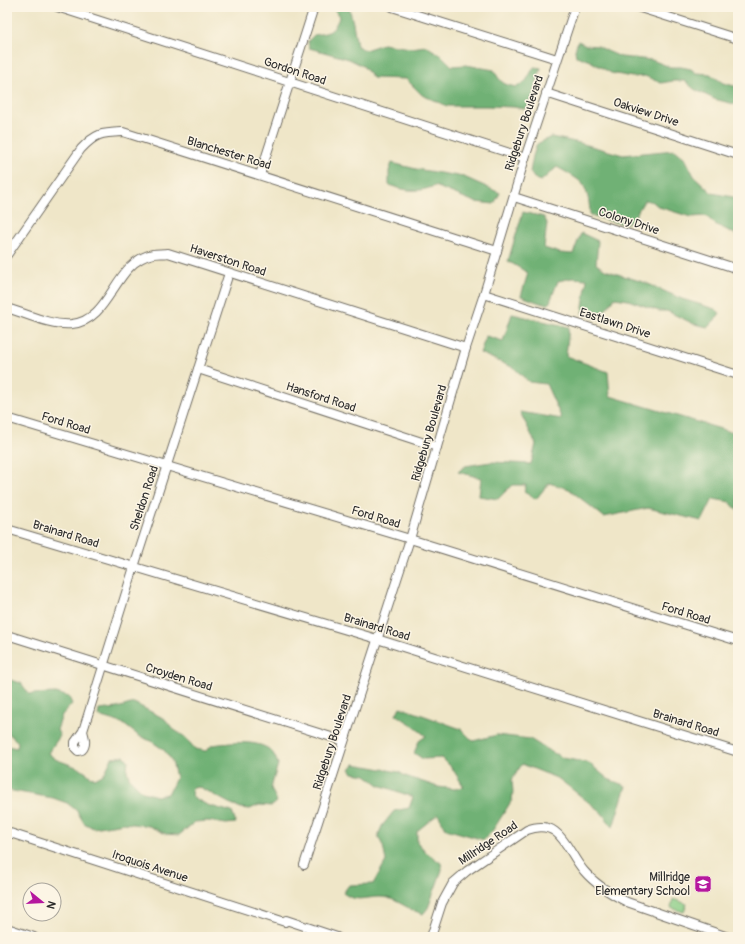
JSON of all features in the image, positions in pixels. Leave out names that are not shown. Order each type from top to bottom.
[{"type":"street","name":"Gordon Road","points":[[58,7],[525,158]]},
{"type":"street","points":[[260,175],[314,7]]},
{"type":"street","points":[[392,7],[557,59]]},
{"type":"street","name":"Ridgebury Boulevard","points":[[304,865],[410,539],[466,348],[525,158],[575,7]]},
{"type":"street","points":[[637,7],[738,39]]},
{"type":"street","name":"Oakview Drive","points":[[546,93],[738,155]]},
{"type":"street","name":"Blanchester Road","points":[[7,255],[81,149],[92,138],[105,133],[123,132],[497,251]]},
{"type":"street","name":"Colony Drive","points":[[514,197],[738,269]]},
{"type":"street","name":"Haverston Road","points":[[7,308],[54,323],[71,324],[85,321],[97,312],[125,272],[139,260],[152,254],[168,254],[466,348]]},
{"type":"street","name":"Sheldon Road","points":[[83,731],[166,466],[229,273]]},
{"type":"street","name":"Eastlawn Drive","points":[[484,294],[738,376]]},
{"type":"street","name":"Hansford Road","points":[[198,369],[437,446]]},
{"type":"street","name":"Ford Road","points":[[7,418],[410,539],[738,641]]},
{"type":"street","name":"Brainard Road","points":[[7,528],[377,639],[738,752]]},
{"type":"street","name":"Croyden Road","points":[[7,635],[344,741]]},
{"type":"street","name":"Millridge Road","points":[[430,937],[446,894],[459,877],[527,830],[542,827],[551,829],[559,834],[584,871],[603,888],[617,897],[626,902],[728,937]]},
{"type":"street","name":"Iroquois Avenue","points":[[7,832],[337,937]]},
{"type":"street","points":[[7,928],[34,937]]},
{"type":"green space","points":[[332,7],[349,7],[357,46],[365,50],[383,44],[411,48],[426,46],[441,55],[452,66],[466,65],[494,70],[502,82],[517,87],[526,81],[534,67],[541,68],[530,105],[524,109],[514,107],[447,106],[422,95],[406,79],[373,78],[363,66],[349,59],[309,48],[308,41],[314,35],[331,31],[335,26],[340,16]]},
{"type":"green space","points":[[578,41],[586,45],[598,46],[621,57],[652,60],[670,67],[681,67],[691,69],[696,73],[710,74],[723,83],[738,87],[738,105],[714,99],[694,89],[685,81],[661,83],[645,76],[632,77],[611,73],[590,61],[576,56],[575,50]]},
{"type":"green space","points":[[551,137],[580,143],[623,155],[675,150],[685,158],[694,176],[712,193],[738,198],[738,240],[735,234],[715,224],[706,216],[691,217],[659,207],[653,202],[645,200],[632,220],[627,223],[617,223],[590,215],[586,190],[582,183],[577,179],[557,167],[541,181],[534,178],[530,172],[537,144]]},
{"type":"green space","points":[[392,163],[416,169],[464,177],[500,193],[494,204],[475,202],[435,186],[423,190],[407,190],[395,187],[389,185],[389,171]]},
{"type":"green space","points":[[523,212],[544,217],[547,223],[544,248],[560,253],[573,254],[581,233],[598,241],[596,264],[605,270],[646,283],[682,299],[715,309],[720,313],[708,327],[694,324],[667,311],[659,311],[628,300],[615,298],[598,319],[582,314],[587,279],[572,278],[558,281],[549,304],[540,303],[521,296],[528,273],[508,261]]},
{"type":"green space","points":[[512,314],[569,327],[566,356],[608,372],[610,396],[731,432],[738,424],[738,511],[730,502],[713,499],[702,521],[648,508],[604,517],[569,489],[549,483],[536,499],[524,492],[526,485],[512,485],[498,499],[479,496],[481,478],[458,472],[465,466],[491,462],[531,464],[536,444],[520,412],[562,419],[546,384],[529,382],[514,368],[480,353],[486,336],[503,341]]},
{"type":"green space","points":[[7,679],[21,683],[29,694],[56,693],[69,697],[72,704],[62,715],[57,730],[60,736],[48,753],[55,759],[79,768],[95,779],[104,774],[112,758],[124,756],[128,760],[127,771],[130,779],[143,792],[157,796],[168,794],[176,778],[172,761],[164,750],[151,741],[139,736],[122,723],[98,716],[99,710],[117,708],[134,703],[165,719],[173,729],[185,737],[195,749],[206,751],[212,745],[226,743],[250,743],[258,744],[270,750],[274,754],[278,764],[271,788],[277,802],[272,806],[259,805],[250,809],[241,808],[199,787],[193,788],[191,791],[193,797],[207,805],[232,812],[236,823],[226,824],[208,821],[195,822],[179,835],[166,834],[149,826],[124,823],[93,828],[84,823],[77,811],[67,803],[53,798],[7,790],[7,746],[17,748],[18,742],[7,732]]},
{"type":"green space","points":[[400,707],[461,729],[473,741],[497,735],[530,739],[563,758],[589,763],[608,779],[626,786],[613,827],[601,812],[559,779],[522,764],[512,780],[512,800],[493,830],[484,840],[446,829],[438,814],[417,831],[417,842],[427,853],[441,863],[442,870],[428,908],[423,914],[388,898],[380,897],[357,899],[348,896],[343,893],[349,885],[373,884],[386,861],[383,846],[378,836],[382,826],[394,811],[409,808],[413,797],[379,785],[366,775],[353,773],[350,769],[354,764],[399,772],[405,776],[438,787],[455,789],[464,787],[452,768],[442,758],[423,759],[414,753],[419,741],[426,736],[396,715]]},
{"type":"green space","points":[[673,899],[687,904],[684,912],[671,908]]},
{"type":"place","name":"Millridge Elementary School","points":[[703,884]]}]
